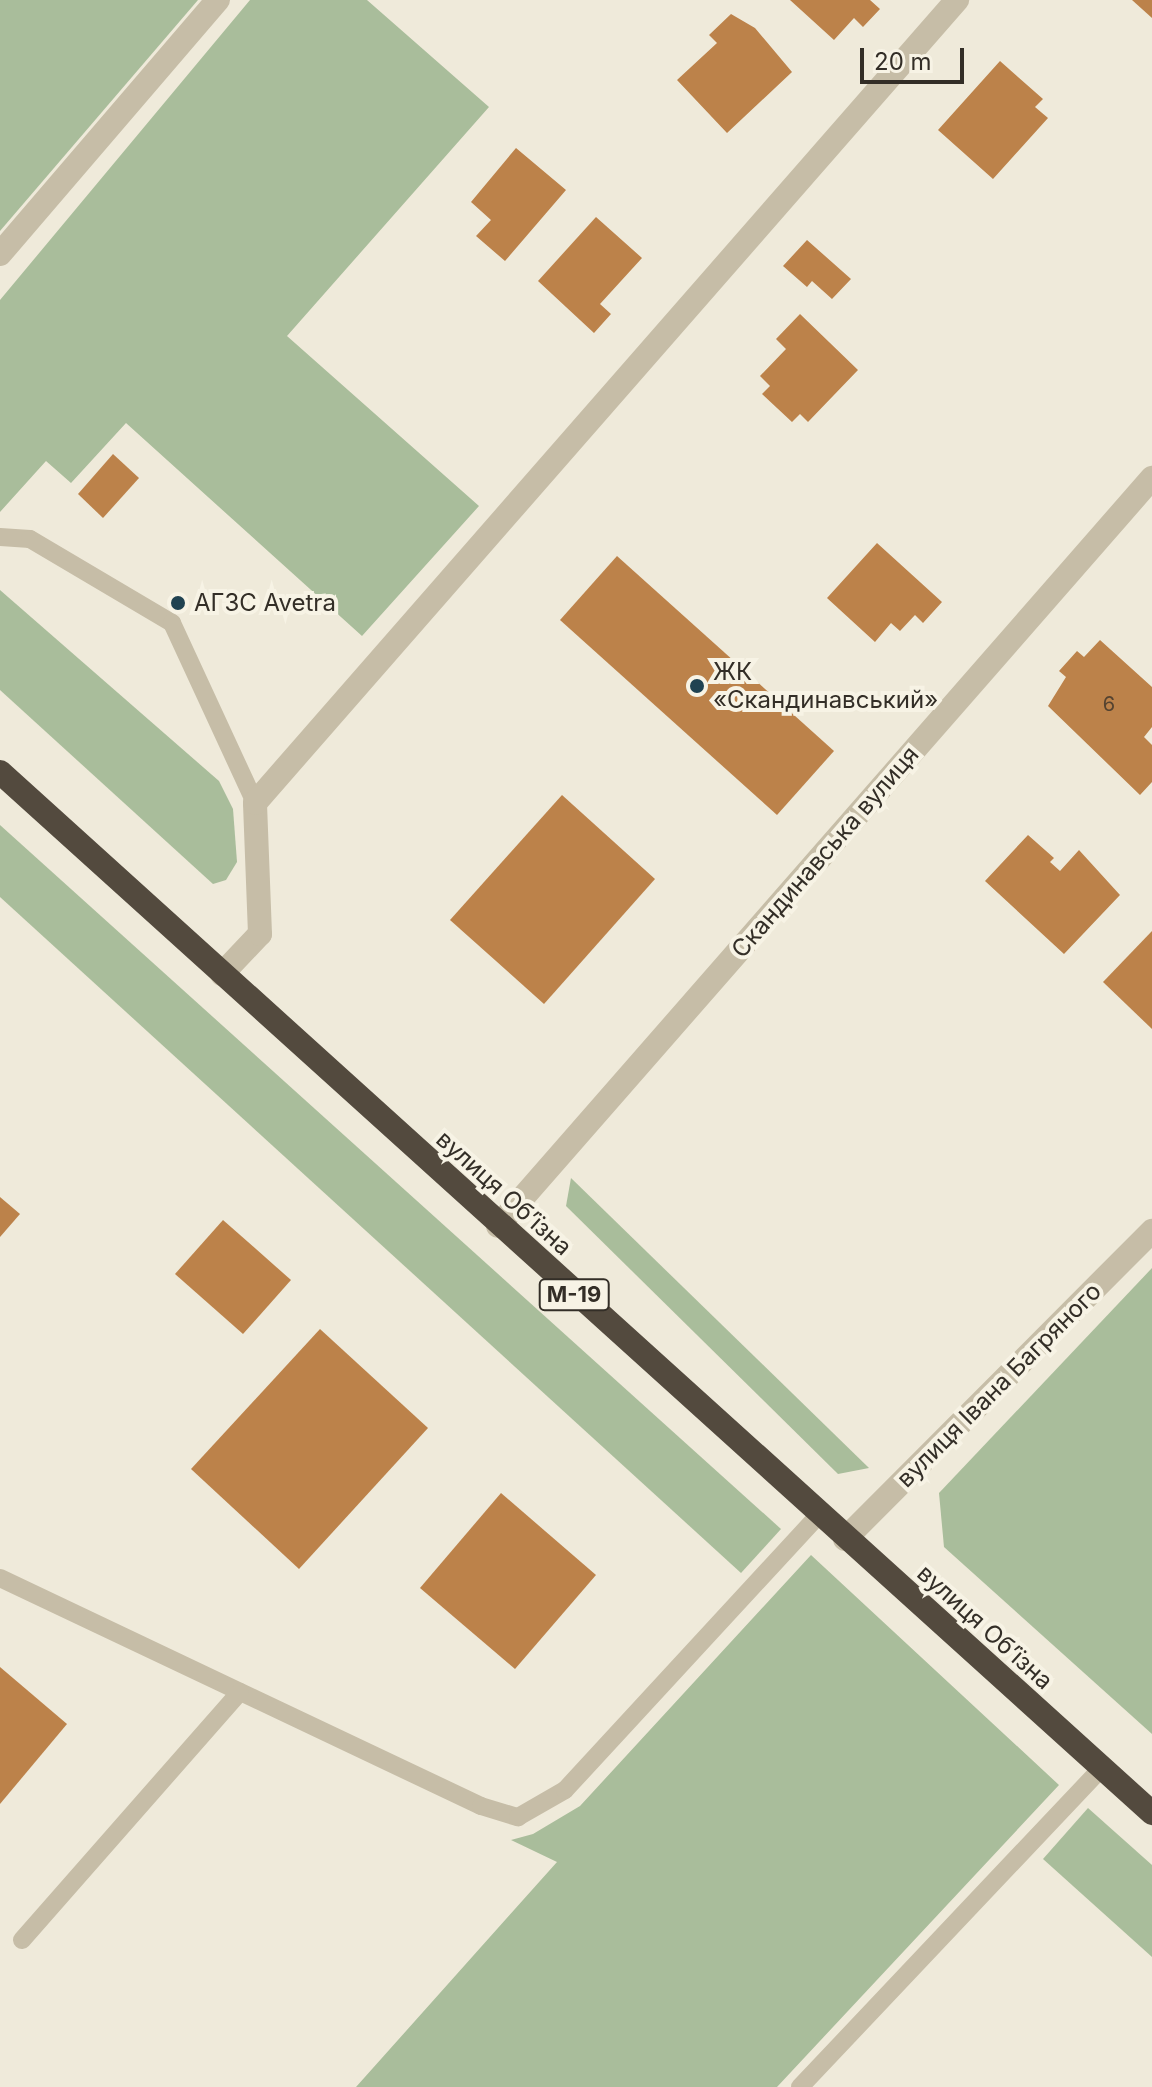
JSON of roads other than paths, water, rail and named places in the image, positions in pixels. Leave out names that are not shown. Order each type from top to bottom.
[{"type":"highway","name":"вулиця Об’їзна","points":[[0,772],[498,1226],[1152,1813]]},
{"type":"street","points":[[0,254],[218,0]]},
{"type":"street","points":[[222,974],[260,934],[255,803],[957,0]]},
{"type":"street","name":"Скандинавська вулиця","points":[[498,1226],[1152,478]]},
{"type":"street","name":"вулиця Івана Багряного","points":[[845,1539],[1152,1231]]},
{"type":"lane","points":[[0,537],[30,539],[172,623],[255,803]]},
{"type":"lane","points":[[0,1578],[481,1806],[518,1817],[565,1790],[819,1515]]},
{"type":"lane","points":[[22,1940],[240,1692]]},
{"type":"lane","points":[[800,2087],[1101,1769]]},
{"type":"place","name":"АГЗС Avetra","points":[[178,603]]},
{"type":"place","name":"ЖК «Скандинавський»","points":[[697,686]]}]
